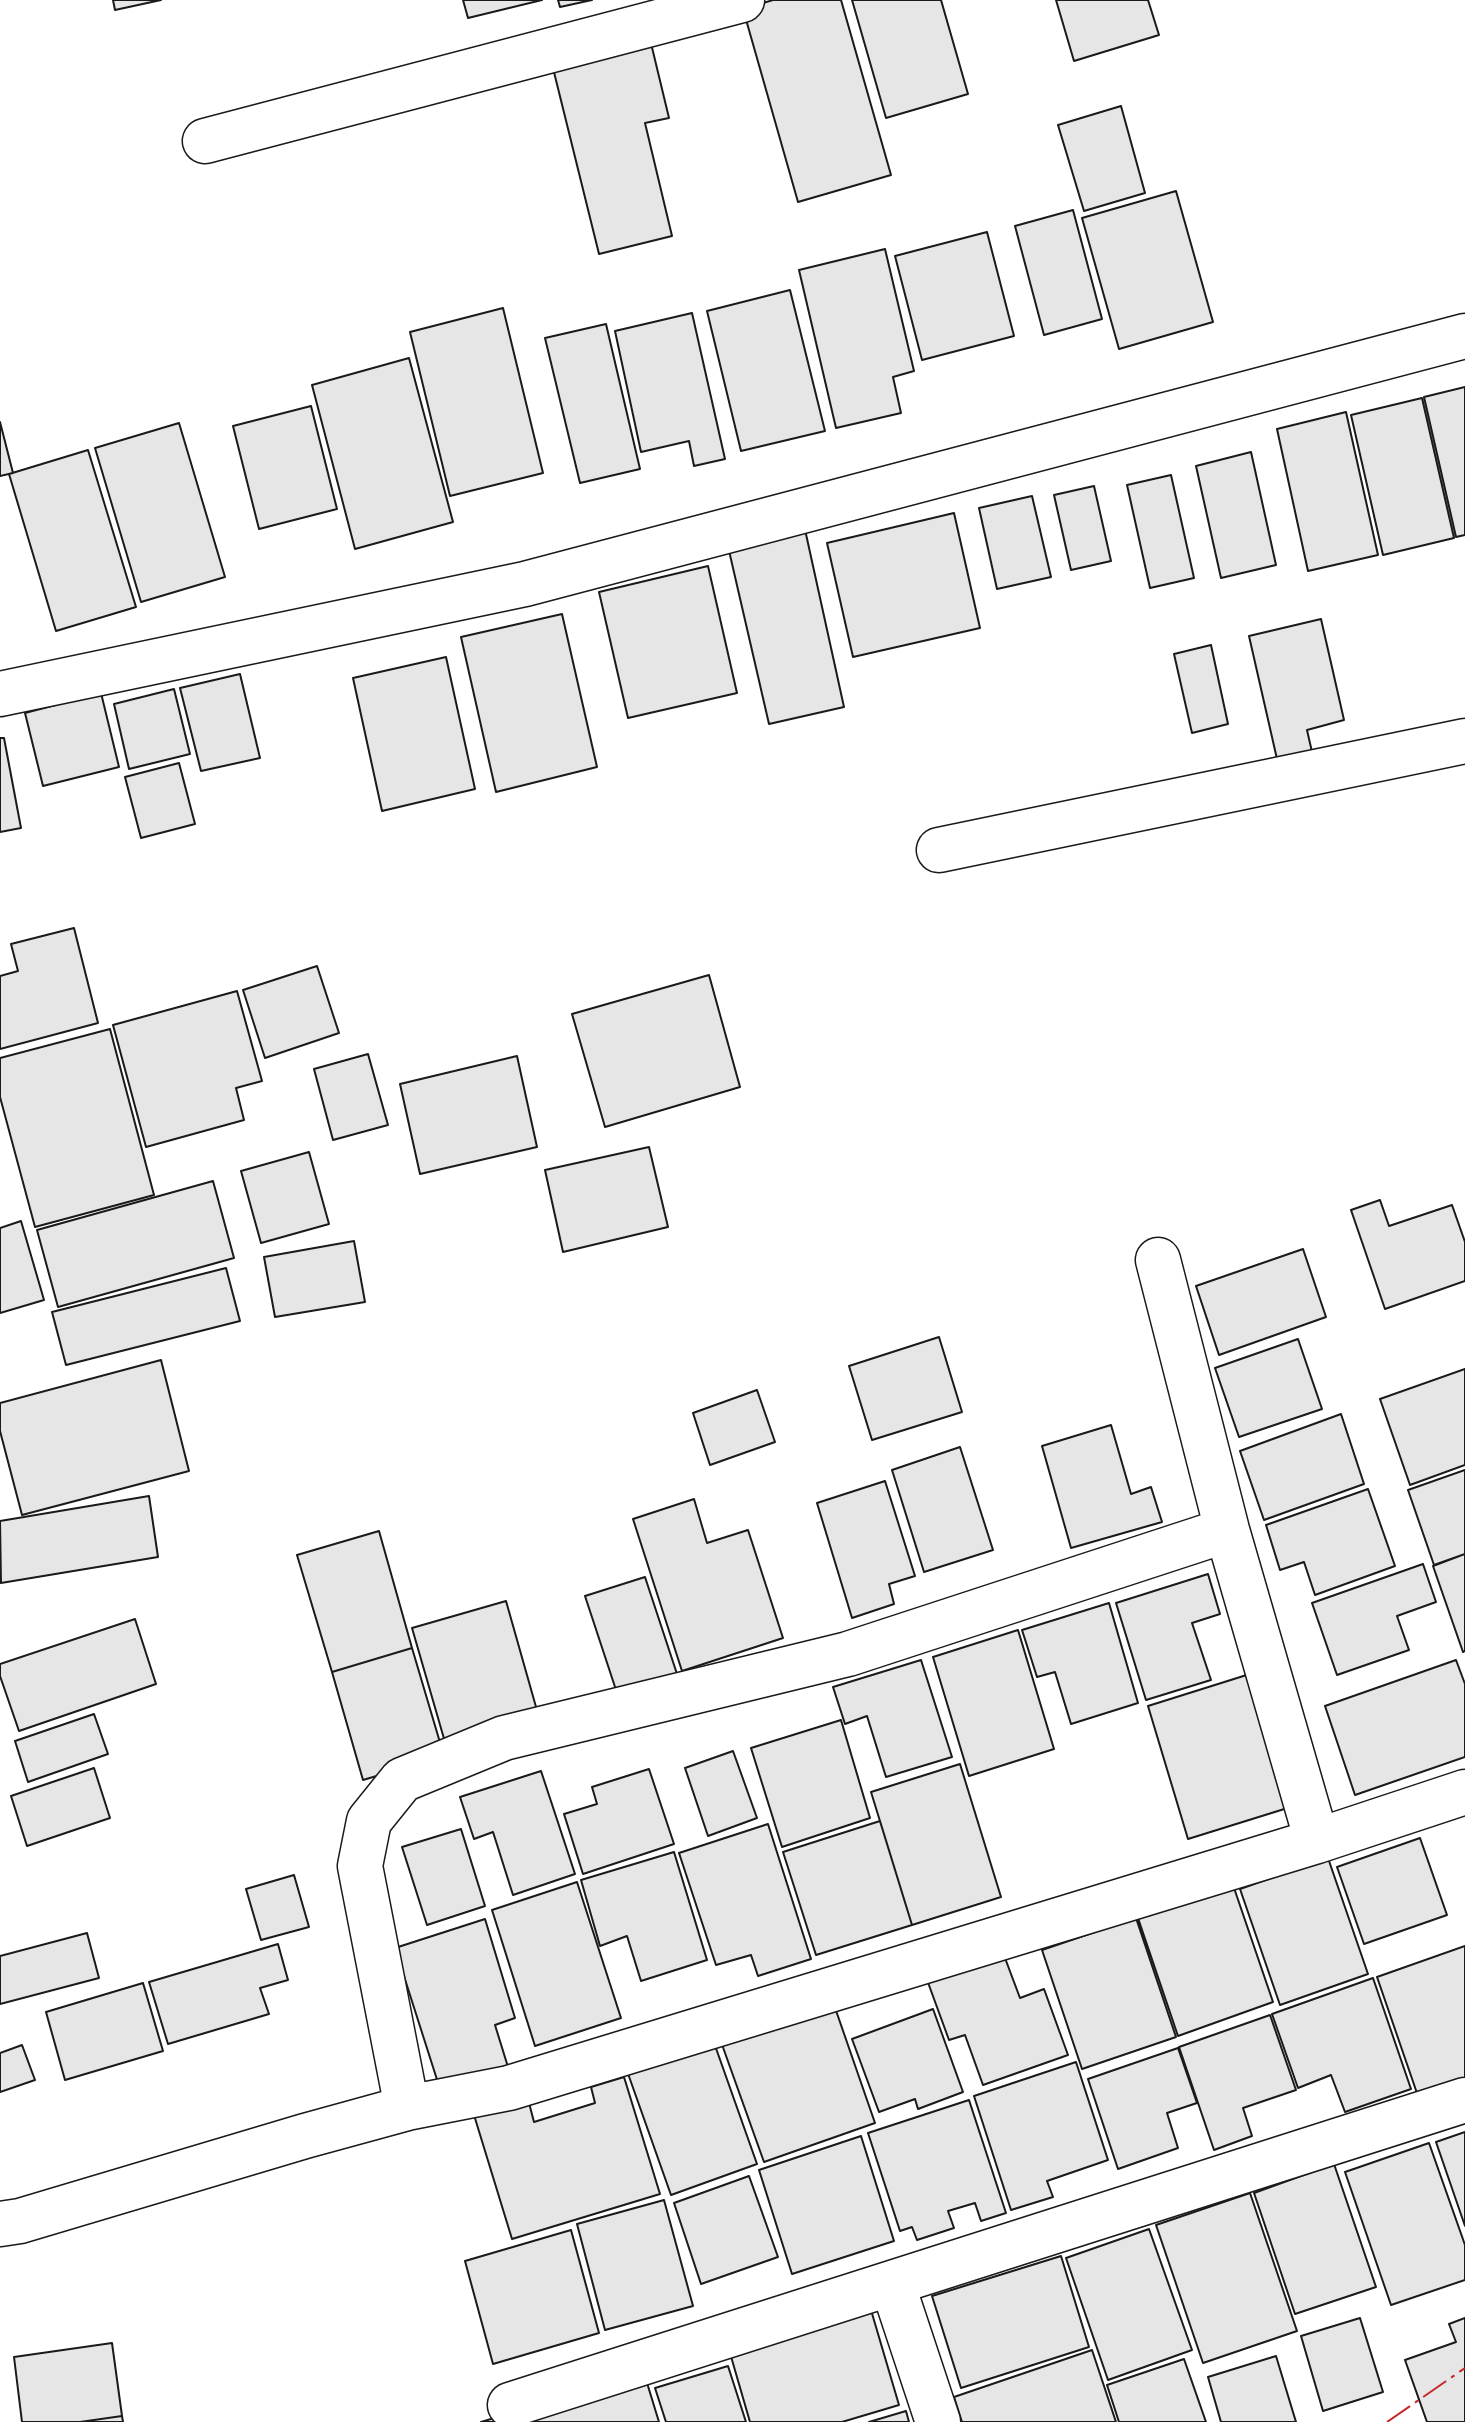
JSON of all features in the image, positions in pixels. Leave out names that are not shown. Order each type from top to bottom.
[{"type":"street","points":[[205,141],[663,10],[742,0]]},
{"type":"street","points":[[0,694],[525,584],[1465,336]]},
{"type":"street","points":[[939,850],[1465,741]]},
{"type":"street","points":[[1158,1260],[1227,1530],[1317,1841]]},
{"type":"street","points":[[407,2108],[360,1866],[369,1821],[402,1780],[504,1738],[848,1654],[1227,1530]]},
{"type":"street","points":[[0,2224],[20,2221],[407,2108],[509,2088],[1317,1841],[1465,1792]]},
{"type":"street","points":[[510,2405],[1465,2100]]},
{"type":"street","points":[[892,2283],[938,2422]]},
{"type":"building","points":[[113,0],[161,0],[115,10]]},
{"type":"building","points":[[463,0],[542,0],[468,18]]},
{"type":"building","points":[[558,0],[592,0],[560,7]]},
{"type":"building","points":[[773,0],[841,0],[891,175],[798,202],[743,9]]},
{"type":"building","points":[[852,0],[941,0],[968,94],[886,118]]},
{"type":"building","points":[[1056,0],[1148,0],[1159,35],[1074,61]]},
{"type":"building","points":[[649,35],[669,118],[645,123],[672,236],[599,254],[551,60]]},
{"type":"building","points":[[1121,106],[1145,193],[1084,211],[1058,125]]},
{"type":"building","points":[[1176,191],[1213,322],[1119,349],[1082,218]]},
{"type":"building","points":[[1073,210],[1102,319],[1044,335],[1015,226]]},
{"type":"building","points":[[987,232],[1014,336],[922,360],[895,256]]},
{"type":"building","points":[[885,249],[914,371],[893,377],[901,413],[836,428],[799,270]]},
{"type":"building","points":[[790,290],[825,431],[741,451],[707,311]]},
{"type":"building","points":[[503,308],[543,473],[450,496],[410,332]]},
{"type":"building","points":[[692,313],[725,459],[694,466],[689,441],[641,452],[615,331]]},
{"type":"building","points":[[606,324],[640,469],[580,483],[545,338]]},
{"type":"building","points":[[409,358],[453,522],[355,549],[312,385]]},
{"type":"building","points":[[1465,387],[1465,535],[1456,537],[1424,397]]},
{"type":"building","points":[[1422,398],[1454,538],[1383,555],[1351,415]]},
{"type":"building","points":[[311,406],[337,509],[259,529],[233,426]]},
{"type":"building","points":[[1346,412],[1378,555],[1308,571],[1277,429]]},
{"type":"building","points":[[0,422],[13,473],[0,476]]},
{"type":"building","points":[[179,423],[225,577],[141,602],[95,448]]},
{"type":"building","points":[[88,450],[136,607],[56,631],[9,474]]},
{"type":"building","points":[[1251,452],[1276,565],[1221,578],[1196,466]]},
{"type":"building","points":[[1171,475],[1194,578],[1150,588],[1127,485]]},
{"type":"building","points":[[1094,486],[1111,561],[1071,570],[1054,495]]},
{"type":"building","points":[[1032,496],[1051,577],[997,589],[979,508]]},
{"type":"building","points":[[954,513],[980,628],[853,657],[827,543]]},
{"type":"building","points":[[804,525],[844,707],[769,724],[727,542]]},
{"type":"building","points":[[708,566],[737,693],[628,718],[599,592]]},
{"type":"building","points":[[562,614],[597,767],[496,792],[461,637]]},
{"type":"building","points":[[1321,619],[1344,720],[1307,730],[1312,752],[1277,759],[1249,636]]},
{"type":"building","points":[[1211,645],[1228,724],[1192,733],[1174,654]]},
{"type":"building","points":[[446,657],[475,789],[382,811],[353,678]]},
{"type":"building","points":[[240,674],[260,758],[201,771],[180,688]]},
{"type":"building","points":[[174,689],[190,754],[129,769],[114,704]]},
{"type":"building","points":[[101,693],[119,767],[43,786],[25,713]]},
{"type":"building","points":[[0,738],[4,738],[21,828],[0,832]]},
{"type":"building","points":[[179,763],[195,824],[141,838],[125,777]]},
{"type":"building","points":[[74,928],[98,1023],[0,1049],[0,976],[18,971],[11,944]]},
{"type":"building","points":[[317,966],[339,1033],[265,1058],[243,990]]},
{"type":"building","points":[[709,975],[740,1087],[605,1127],[572,1014]]},
{"type":"building","points":[[237,991],[262,1081],[236,1088],[244,1120],[146,1147],[113,1025]]},
{"type":"building","points":[[110,1029],[154,1195],[35,1227],[0,1097],[0,1058]]},
{"type":"building","points":[[368,1054],[388,1125],[333,1140],[314,1069]]},
{"type":"building","points":[[517,1056],[537,1147],[420,1174],[400,1084]]},
{"type":"building","points":[[649,1147],[668,1227],[563,1252],[545,1170]]},
{"type":"building","points":[[309,1152],[329,1224],[261,1243],[241,1171]]},
{"type":"building","points":[[213,1181],[234,1258],[58,1307],[37,1230]]},
{"type":"building","points":[[1380,1200],[1389,1226],[1452,1205],[1465,1242],[1465,1281],[1385,1309],[1351,1210]]},
{"type":"building","points":[[21,1221],[44,1300],[0,1313],[0,1228]]},
{"type":"building","points":[[354,1241],[365,1302],[275,1317],[264,1257]]},
{"type":"building","points":[[1303,1249],[1326,1317],[1219,1355],[1196,1286]]},
{"type":"building","points":[[226,1268],[240,1321],[66,1365],[52,1312]]},
{"type":"building","points":[[939,1337],[962,1412],[872,1440],[849,1366]]},
{"type":"building","points":[[1298,1339],[1322,1409],[1239,1437],[1215,1368]]},
{"type":"building","points":[[161,1360],[189,1471],[22,1515],[0,1431],[0,1403]]},
{"type":"building","points":[[1465,1369],[1465,1465],[1410,1485],[1380,1399]]},
{"type":"building","points":[[757,1390],[775,1442],[710,1465],[693,1413]]},
{"type":"building","points":[[1341,1414],[1364,1484],[1264,1520],[1240,1451]]},
{"type":"building","points":[[1111,1425],[1131,1494],[1151,1487],[1162,1522],[1071,1548],[1042,1446]]},
{"type":"building","points":[[960,1447],[993,1550],[924,1572],[892,1470]]},
{"type":"building","points":[[1465,1470],[1465,1554],[1434,1565],[1408,1490]]},
{"type":"building","points":[[885,1481],[915,1576],[889,1584],[894,1604],[852,1618],[817,1503]]},
{"type":"building","points":[[1368,1489],[1395,1566],[1315,1595],[1304,1562],[1280,1570],[1266,1525]]},
{"type":"building","points":[[149,1496],[158,1557],[1,1583],[0,1521]]},
{"type":"building","points":[[694,1499],[707,1543],[748,1530],[783,1638],[682,1671],[633,1519]]},
{"type":"building","points":[[379,1531],[412,1648],[332,1672],[297,1555]]},
{"type":"building","points":[[1465,1554],[1465,1651],[1463,1652],[1433,1566]]},
{"type":"building","points":[[1423,1564],[1436,1602],[1397,1616],[1409,1650],[1337,1675],[1312,1603]]},
{"type":"building","points":[[1208,1574],[1220,1614],[1192,1623],[1211,1680],[1146,1700],[1116,1603]]},
{"type":"building","points":[[645,1577],[677,1674],[617,1693],[585,1596]]},
{"type":"building","points":[[506,1601],[540,1721],[447,1749],[412,1628]]},
{"type":"building","points":[[1109,1603],[1138,1703],[1071,1724],[1055,1672],[1037,1677],[1022,1630]]},
{"type":"building","points":[[135,1619],[156,1684],[19,1731],[0,1676],[0,1664]]},
{"type":"building","points":[[1018,1630],[1054,1749],[969,1776],[933,1657]]},
{"type":"building","points":[[412,1648],[444,1756],[363,1780],[332,1672]]},
{"type":"building","points":[[921,1660],[952,1757],[886,1777],[867,1716],[845,1724],[833,1687]]},
{"type":"building","points":[[1456,1660],[1465,1684],[1465,1757],[1355,1795],[1325,1706]]},
{"type":"building","points":[[1253,1673],[1294,1806],[1188,1839],[1148,1706]]},
{"type":"building","points":[[94,1714],[108,1754],[28,1782],[15,1741]]},
{"type":"building","points":[[841,1720],[870,1818],[782,1847],[751,1748]]},
{"type":"building","points":[[733,1751],[757,1818],[708,1836],[685,1768]]},
{"type":"building","points":[[960,1764],[1001,1897],[912,1925],[871,1792]]},
{"type":"building","points":[[94,1768],[110,1818],[27,1846],[11,1796]]},
{"type":"building","points":[[649,1769],[674,1844],[583,1874],[564,1814],[597,1804],[592,1787]]},
{"type":"building","points":[[541,1771],[575,1874],[513,1895],[493,1832],[474,1839],[460,1797]]},
{"type":"building","points":[[880,1821],[912,1925],[816,1955],[783,1852]]},
{"type":"building","points":[[768,1824],[811,1959],[758,1976],[751,1955],[716,1965],[679,1853]]},
{"type":"building","points":[[461,1829],[485,1906],[427,1925],[402,1847]]},
{"type":"building","points":[[1420,1838],[1447,1915],[1364,1944],[1337,1867]]},
{"type":"building","points":[[674,1852],[707,1960],[641,1981],[627,1936],[600,1946],[581,1880]]},
{"type":"building","points":[[1328,1858],[1368,1974],[1280,2005],[1240,1889]]},
{"type":"building","points":[[294,1875],[309,1927],[261,1940],[246,1889]]},
{"type":"building","points":[[577,1882],[621,2018],[535,2046],[492,1910]]},
{"type":"building","points":[[1233,1885],[1273,2002],[1178,2036],[1138,1918]]},
{"type":"building","points":[[1136,1918],[1176,2037],[1082,2069],[1042,1950]]},
{"type":"building","points":[[485,1919],[515,2018],[495,2025],[508,2067],[440,2089],[395,1948]]},
{"type":"building","points":[[87,1933],[99,1978],[0,2004],[0,1956]]},
{"type":"building","points":[[278,1944],[288,1980],[260,1988],[269,2014],[168,2044],[149,1982]]},
{"type":"building","points":[[1465,1946],[1465,2083],[1419,2099],[1377,1977]]},
{"type":"building","points":[[1002,1950],[1020,1998],[1044,1989],[1068,2055],[983,2085],[965,2035],[949,2040],[926,1977]]},
{"type":"building","points":[[1373,1978],[1411,2089],[1345,2112],[1331,2075],[1298,2088],[1272,2014]]},
{"type":"building","points":[[143,1983],[163,2051],[65,2080],[46,2012]]},
{"type":"building","points":[[832,1999],[875,2123],[764,2162],[720,2039]]},
{"type":"building","points":[[933,2009],[963,2092],[918,2109],[915,2099],[879,2112],[852,2039]]},
{"type":"building","points":[[1270,2015],[1296,2090],[1243,2108],[1252,2136],[1214,2150],[1179,2047]]},
{"type":"building","points":[[712,2037],[757,2164],[671,2195],[626,2068]]},
{"type":"building","points":[[22,2045],[35,2080],[0,2092],[0,2053]]},
{"type":"building","points":[[1178,2048],[1197,2103],[1167,2113],[1178,2148],[1118,2169],[1088,2079]]},
{"type":"building","points":[[1076,2062],[1108,2160],[1047,2181],[1053,2197],[1011,2210],[974,2096]]},
{"type":"building","points":[[624,2077],[660,2194],[512,2239],[474,2115],[528,2099],[534,2122],[595,2103],[591,2087]]},
{"type":"building","points":[[969,2100],[1006,2213],[981,2221],[975,2203],[948,2211],[954,2228],[917,2240],[912,2227],[900,2231],[868,2133]]},
{"type":"building","points":[[1465,2132],[1465,2226],[1436,2142]]},
{"type":"building","points":[[861,2136],[894,2241],[792,2274],[759,2170]]},
{"type":"building","points":[[1429,2143],[1465,2245],[1465,2280],[1391,2305],[1345,2172]]},
{"type":"building","points":[[1334,2164],[1376,2287],[1295,2314],[1254,2193]]},
{"type":"building","points":[[749,2176],[778,2257],[701,2284],[674,2203]]},
{"type":"building","points":[[1250,2193],[1297,2331],[1203,2363],[1156,2225]]},
{"type":"building","points":[[664,2200],[693,2306],[605,2330],[577,2224]]},
{"type":"building","points":[[1149,2229],[1192,2350],[1108,2380],[1066,2258]]},
{"type":"building","points":[[571,2230],[599,2333],[493,2364],[465,2261]]},
{"type":"building","points":[[1061,2256],[1089,2347],[961,2388],[932,2296]]},
{"type":"building","points":[[871,2310],[899,2405],[842,2422],[750,2422],[730,2353]]},
{"type":"building","points":[[1360,2318],[1383,2392],[1323,2411],[1301,2336]]},
{"type":"building","points":[[1465,2318],[1465,2422],[1427,2422],[1405,2360],[1456,2342],[1449,2324]]},
{"type":"building","points":[[112,2343],[122,2416],[80,2422],[22,2422],[14,2357]]},
{"type":"building","points":[[1092,2350],[1116,2422],[962,2422],[954,2397]]},
{"type":"building","points":[[1276,2356],[1296,2422],[1221,2422],[1208,2377]]},
{"type":"building","points":[[1184,2359],[1206,2422],[1119,2422],[1107,2385]]},
{"type":"building","points":[[728,2366],[746,2422],[666,2422],[655,2388]]},
{"type":"building","points":[[644,2373],[659,2422],[481,2422]]},
{"type":"building","points":[[906,2411],[909,2422],[869,2422]]},
{"type":"building","points":[[122,2416],[123,2422],[80,2422]]},
{"type":"power","points":[[1387,2422],[1465,2368]]}]
